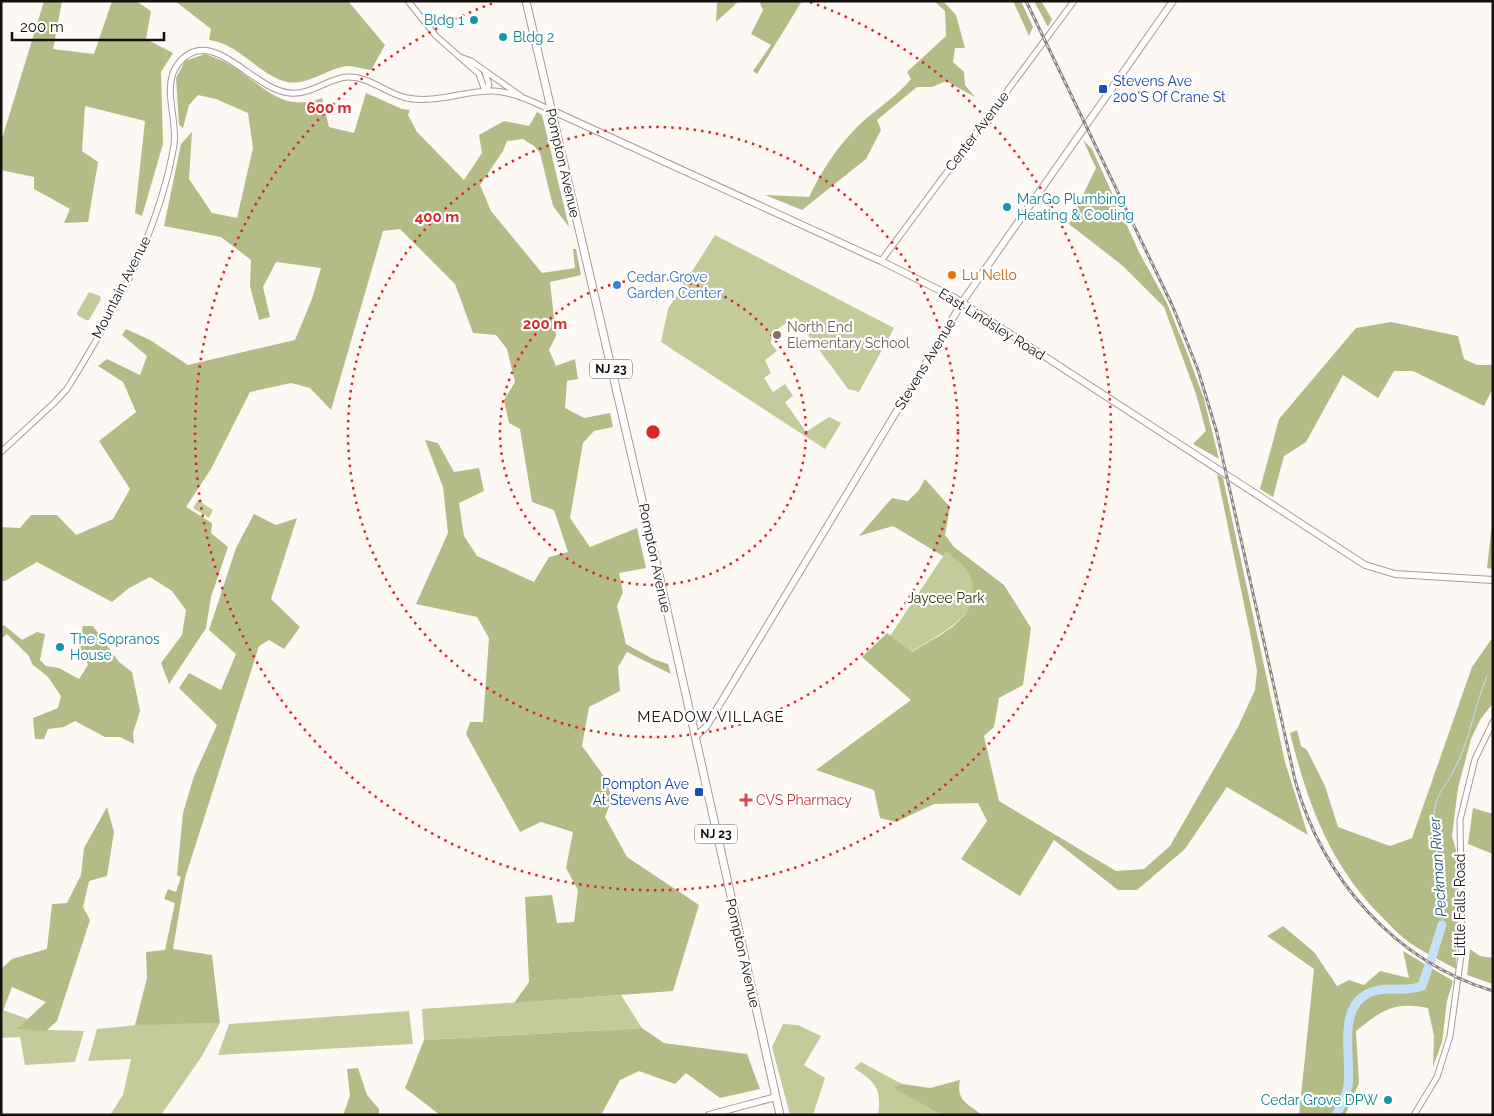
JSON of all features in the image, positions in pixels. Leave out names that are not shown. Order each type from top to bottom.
[{"type":"main road","name":"Pompton Avenue","points":[[526,1],[642,500],[780,1115]]},
{"type":"main road","name":"Stevens Avenue","points":[[695,737],[706,727],[713,716],[962,303],[1173,1]]},
{"type":"main road","name":"East Lindsley Road","points":[[551,110],[881,261],[962,303],[1359,561],[1383,571],[1410,575],[1493,580]]},
{"type":"main road","points":[[689,711],[700,718],[713,716]]},
{"type":"main road","points":[[709,1115],[776,1096]]},
{"type":"street","points":[[408,1],[436,36],[480,74],[485,91]]},
{"type":"street","name":"Center Avenue","points":[[881,261],[1074,1]]},
{"type":"street","name":"Mountain Avenue","points":[[1,452],[67,389],[128,280],[151,227],[173,150],[175,133],[171,92],[173,74],[178,63],[188,55],[202,50],[217,52],[256,80],[273,89],[289,93],[306,92],[347,77],[367,80],[400,96],[414,99],[485,91],[501,92],[526,99]]},
{"type":"street","points":[[458,56],[484,70],[526,99],[551,110]]},
{"type":"street","points":[[484,70],[488,76],[489,85],[485,91]]},
{"type":"street","name":"Little Falls Road","points":[[1414,1115],[1437,1077],[1450,1036],[1462,948],[1460,820],[1475,759],[1493,722]]},
{"type":"green space","points":[[44,1],[62,1],[53,49],[94,54],[112,1],[136,1],[151,11],[146,39],[173,53],[161,72],[163,144],[142,216],[135,213],[145,121],[85,106],[82,151],[98,162],[88,222],[64,223],[70,209],[34,189],[34,177],[1,170],[1,142]]},
{"type":"green space","points":[[175,1],[348,1],[385,45],[371,70],[353,66],[340,67],[303,81],[287,82],[267,73],[230,47],[220,42],[209,40],[211,29]]},
{"type":"green space","points":[[720,1],[739,1],[716,22],[717,3]]},
{"type":"green space","points":[[759,1],[802,1],[757,74],[753,71],[771,45],[751,34],[763,10]]},
{"type":"green space","points":[[934,1],[943,1],[956,15],[965,48],[955,48],[953,62],[964,72],[965,85],[975,97],[946,81],[932,87],[917,87],[877,120],[881,130],[866,159],[802,210],[765,195],[809,197],[819,177],[843,142],[865,120],[905,86],[911,79],[907,72],[946,36],[945,11]]},
{"type":"green space","points":[[1013,1],[1021,1],[1033,27],[1029,36]]},
{"type":"green space","points":[[1034,1],[1041,1],[1052,19],[1048,27]]},
{"type":"green space","points":[[205,54],[227,63],[262,88],[283,99],[294,102],[307,102],[322,98],[329,127],[354,133],[366,93],[402,109],[410,110],[408,115],[417,132],[464,180],[482,153],[479,135],[504,121],[529,126],[537,112],[542,115],[569,227],[553,206],[540,153],[534,146],[523,139],[507,141],[503,151],[480,185],[491,211],[542,273],[575,268],[573,249],[576,249],[581,275],[550,282],[556,336],[549,350],[556,366],[575,359],[578,379],[567,381],[565,408],[584,418],[610,413],[613,427],[594,431],[583,443],[570,518],[590,547],[637,528],[646,568],[619,573],[623,592],[617,606],[626,644],[653,659],[668,664],[671,674],[627,652],[618,667],[620,691],[589,707],[582,746],[606,779],[612,799],[605,817],[627,857],[699,905],[673,991],[514,1003],[529,982],[525,897],[552,895],[557,923],[574,922],[578,890],[566,868],[573,832],[541,822],[520,832],[466,734],[470,722],[483,722],[489,638],[477,617],[416,604],[448,533],[443,487],[425,440],[438,443],[454,472],[479,468],[484,491],[459,503],[464,536],[477,556],[534,582],[549,557],[568,552],[554,510],[532,502],[520,429],[509,423],[504,400],[515,382],[507,349],[496,335],[473,333],[455,284],[400,229],[383,231],[331,410],[310,388],[291,383],[250,392],[211,469],[186,507],[212,523],[211,533],[228,547],[211,597],[206,628],[169,684],[161,663],[182,635],[186,610],[172,591],[150,577],[129,588],[112,602],[37,562],[5,581],[1,581],[1,527],[20,528],[31,515],[57,515],[76,535],[113,519],[130,489],[99,441],[136,412],[123,382],[98,366],[107,359],[140,375],[147,356],[122,335],[126,329],[150,340],[188,365],[295,340],[312,299],[321,268],[276,262],[263,287],[270,317],[259,320],[250,286],[251,260],[221,237],[164,226],[181,144],[192,132],[189,179],[212,213],[237,218],[253,148],[248,113],[216,99],[198,95],[189,105],[183,128],[179,125],[176,78],[185,61]]},
{"type":"green space","points":[[1083,140],[1092,149],[1139,252],[1167,303],[1204,399],[1219,459],[1193,444],[1206,431],[1196,394],[1164,307],[1123,266],[1069,224],[1096,168]]},
{"type":"green space","name":"North End Elementary School","points":[[715,235],[894,328],[859,392],[848,389],[795,317],[772,333],[771,343],[777,351],[765,360],[771,373],[764,378],[773,392],[785,384],[793,396],[785,402],[806,432],[829,417],[841,423],[825,449],[661,342],[668,309]]},
{"type":"green space","points":[[89,292],[100,296],[101,299],[89,320],[86,320],[78,316],[77,313]]},
{"type":"green space","points":[[1391,322],[1458,336],[1464,359],[1477,365],[1493,365],[1493,388],[1484,406],[1413,371],[1394,371],[1378,398],[1343,375],[1306,442],[1284,456],[1273,497],[1260,489],[1279,419],[1356,328]]},
{"type":"green space","points":[[1217,474],[1223,478],[1285,762],[1308,835],[1227,787],[1185,849],[1137,890],[1118,890],[1054,840],[1020,896],[961,859],[987,821],[978,803],[934,804],[896,822],[880,818],[874,790],[816,770],[911,700],[862,657],[887,633],[912,652],[952,627],[968,610],[972,600],[973,588],[968,571],[946,552],[943,556],[893,526],[859,536],[892,498],[908,501],[919,490],[925,479],[950,507],[945,535],[954,547],[1004,585],[1031,628],[1023,685],[999,698],[994,727],[984,736],[999,801],[1116,871],[1144,869],[1170,846],[1238,727],[1255,690],[1257,671]]},
{"type":"green space","points":[[198,500],[213,510],[209,518],[193,508]]},
{"type":"green space","points":[[254,514],[276,525],[297,518],[271,599],[300,627],[284,649],[269,640],[259,646],[185,878],[173,949],[212,955],[220,1023],[135,1025],[147,978],[146,952],[165,950],[175,903],[164,899],[168,889],[176,892],[181,877],[177,875],[183,813],[194,776],[217,725],[179,688],[189,673],[221,690],[236,654],[209,630],[236,548]]},
{"type":"green space","points":[[1493,515],[1493,569],[1487,568]]},
{"type":"green space","name":"Jaycee Park","points":[[946,552],[967,570],[974,584],[974,597],[969,609],[960,620],[911,652],[890,636]]},
{"type":"green space","points":[[4,625],[22,640],[37,632],[45,634],[40,660],[46,666],[59,668],[79,679],[88,665],[79,647],[83,626],[93,626],[119,662],[132,672],[140,711],[133,733],[134,744],[120,737],[105,737],[75,721],[64,727],[48,729],[44,739],[35,739],[33,718],[58,708],[61,696],[48,677],[32,664],[29,656],[7,634],[1,639],[1,627]]},
{"type":"green space","points":[[1493,637],[1493,703],[1480,720],[1471,739],[1458,788],[1452,836],[1456,850],[1458,897],[1456,969],[1409,942],[1382,917],[1348,876],[1334,854],[1313,808],[1290,733],[1297,730],[1301,746],[1307,750],[1325,786],[1338,827],[1390,846],[1412,838],[1472,667]]},
{"type":"green space","points":[[107,807],[114,832],[107,876],[89,881],[83,907],[90,920],[57,1021],[46,1031],[17,1029],[46,1002],[12,987],[1,1016],[1,969],[12,959],[47,949],[52,904],[67,903],[81,875],[84,848]]},
{"type":"green space","points":[[1473,808],[1493,814],[1493,854],[1468,844]]},
{"type":"green space","points":[[1283,926],[1314,952],[1337,986],[1349,980],[1364,985],[1380,971],[1409,978],[1403,951],[1453,981],[1447,1001],[1442,1042],[1433,1067],[1434,1036],[1428,1008],[1406,1006],[1389,1009],[1356,1031],[1359,1083],[1345,1115],[1299,1115],[1314,969],[1267,936]]},
{"type":"green space","points":[[1470,949],[1480,956],[1493,958],[1493,984],[1467,975]]},
{"type":"green space","points":[[621,995],[642,1028],[424,1040],[422,1009]]},
{"type":"green space","points":[[3,1010],[28,1019],[18,1029],[84,1031],[75,1062],[25,1065],[20,1037],[1,1038]]},
{"type":"green space","points":[[409,1011],[413,1044],[218,1055],[229,1024]]},
{"type":"green space","points":[[220,1023],[202,1056],[161,1115],[110,1115],[123,1095],[131,1059],[88,1061],[97,1029],[147,1024]]},
{"type":"green space","points":[[783,1024],[798,1025],[821,1036],[804,1065],[825,1078],[813,1115],[790,1115],[772,1047]]},
{"type":"green space","points":[[642,1028],[664,1043],[747,1054],[760,1089],[720,1098],[686,1073],[675,1084],[639,1071],[620,1080],[601,1115],[440,1115],[405,1088],[424,1040]]},
{"type":"green space","points":[[861,1062],[902,1084],[895,1088],[941,1115],[878,1115],[878,1092],[867,1077],[854,1068]]},
{"type":"green space","points":[[358,1068],[367,1095],[379,1109],[379,1115],[343,1115],[350,1096],[347,1069]]},
{"type":"green space","points":[[960,1080],[961,1097],[982,1115],[941,1115],[894,1088],[902,1084],[930,1088]]},
{"type":"waterway","name":"Peckman River","points":[[1442,925],[1443,892],[1434,836],[1435,807],[1439,795],[1459,759],[1487,676]]},
{"type":"waterway","name":"Peckman River","points":[[1431,960],[1442,925]]},
{"type":"waterway","name":"Peckman River","points":[[1336,1115],[1348,1086],[1348,1035],[1352,1010],[1359,1000],[1369,993],[1422,986],[1429,965]]},
{"type":"railway","points":[[1026,1],[1173,307],[1198,370],[1217,433],[1295,780],[1307,816],[1323,850],[1343,882],[1367,911],[1394,937],[1424,959],[1457,977],[1493,991]]},
{"type":"place","name":"Bldg 1","points":[[474,20]]},
{"type":"place","name":"Bldg 2","points":[[503,37]]},
{"type":"place","name":"Stevens Ave 200'S Of Crane St","points":[[1103,89]]},
{"type":"place","name":"MarGo Plumbing Heating & Cooling","points":[[1007,207]]},
{"type":"place","name":"Lu Nello","points":[[952,275]]},
{"type":"place","name":"Cedar Grove Garden Center","points":[[617,285]]},
{"type":"place","name":"North End Elementary School","points":[[777,335]]},
{"type":"place","name":"The Sopranos House","points":[[60,647]]},
{"type":"place","name":"Pompton Ave At Stevens Ave","points":[[699,792]]},
{"type":"place","name":"CVS Pharmacy","points":[[746,800]]},
{"type":"place","name":"Cedar Grove DPW","points":[[1388,1100]]},
{"type":"district","name":"MEADOW VILLAGE","points":[[711,717]]}]
